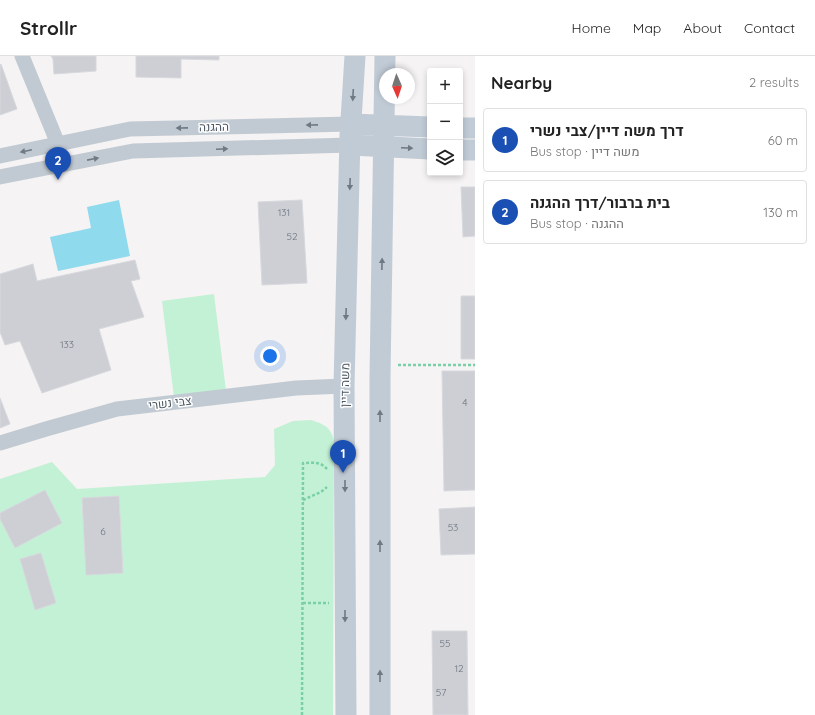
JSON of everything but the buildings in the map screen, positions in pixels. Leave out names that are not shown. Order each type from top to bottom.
[{"type":"street","points":[[22,56],[58,144]]},
{"type":"street","name":"משה דיין","points":[[346,715],[344,386],[351,124],[355,56]]},
{"type":"street","points":[[380,715],[380,363],[385,56]]},
{"type":"street","name":"ההגנה","points":[[0,156],[130,129],[351,124],[427,127]]},
{"type":"street","points":[[463,128],[475,128]]},
{"type":"street","name":"ההגנה","points":[[0,177],[133,151],[351,145],[427,149]]},
{"type":"street","points":[[463,150],[475,150]]},
{"type":"street","name":"צבי נשרי","points":[[0,443],[46,428],[117,409],[296,388],[344,386]]},
{"type":"path","points":[[380,363],[396,366],[475,365]]},
{"type":"path","points":[[302,715],[304,603],[303,463],[320,463],[329,473]]},
{"type":"path","points":[[304,500],[326,489],[329,484]]},
{"type":"path","points":[[304,603],[334,603]]},
{"type":"green space","points":[[214,294],[226,391],[174,397],[162,301]]},
{"type":"green space","points":[[311,420],[326,426],[334,440],[333,715],[0,715],[0,479],[52,462],[77,489],[265,477],[275,465],[274,429],[293,421]]},
{"type":"water","points":[[119,200],[130,256],[58,271],[50,237],[91,228],[87,207]]},
{"type":"place","name":"בית ברבור/דרך ההגנה","points":[[58,180]]},
{"type":"place","name":"דרך משה דיין/צבי נשרי","points":[[343,473]]}]
